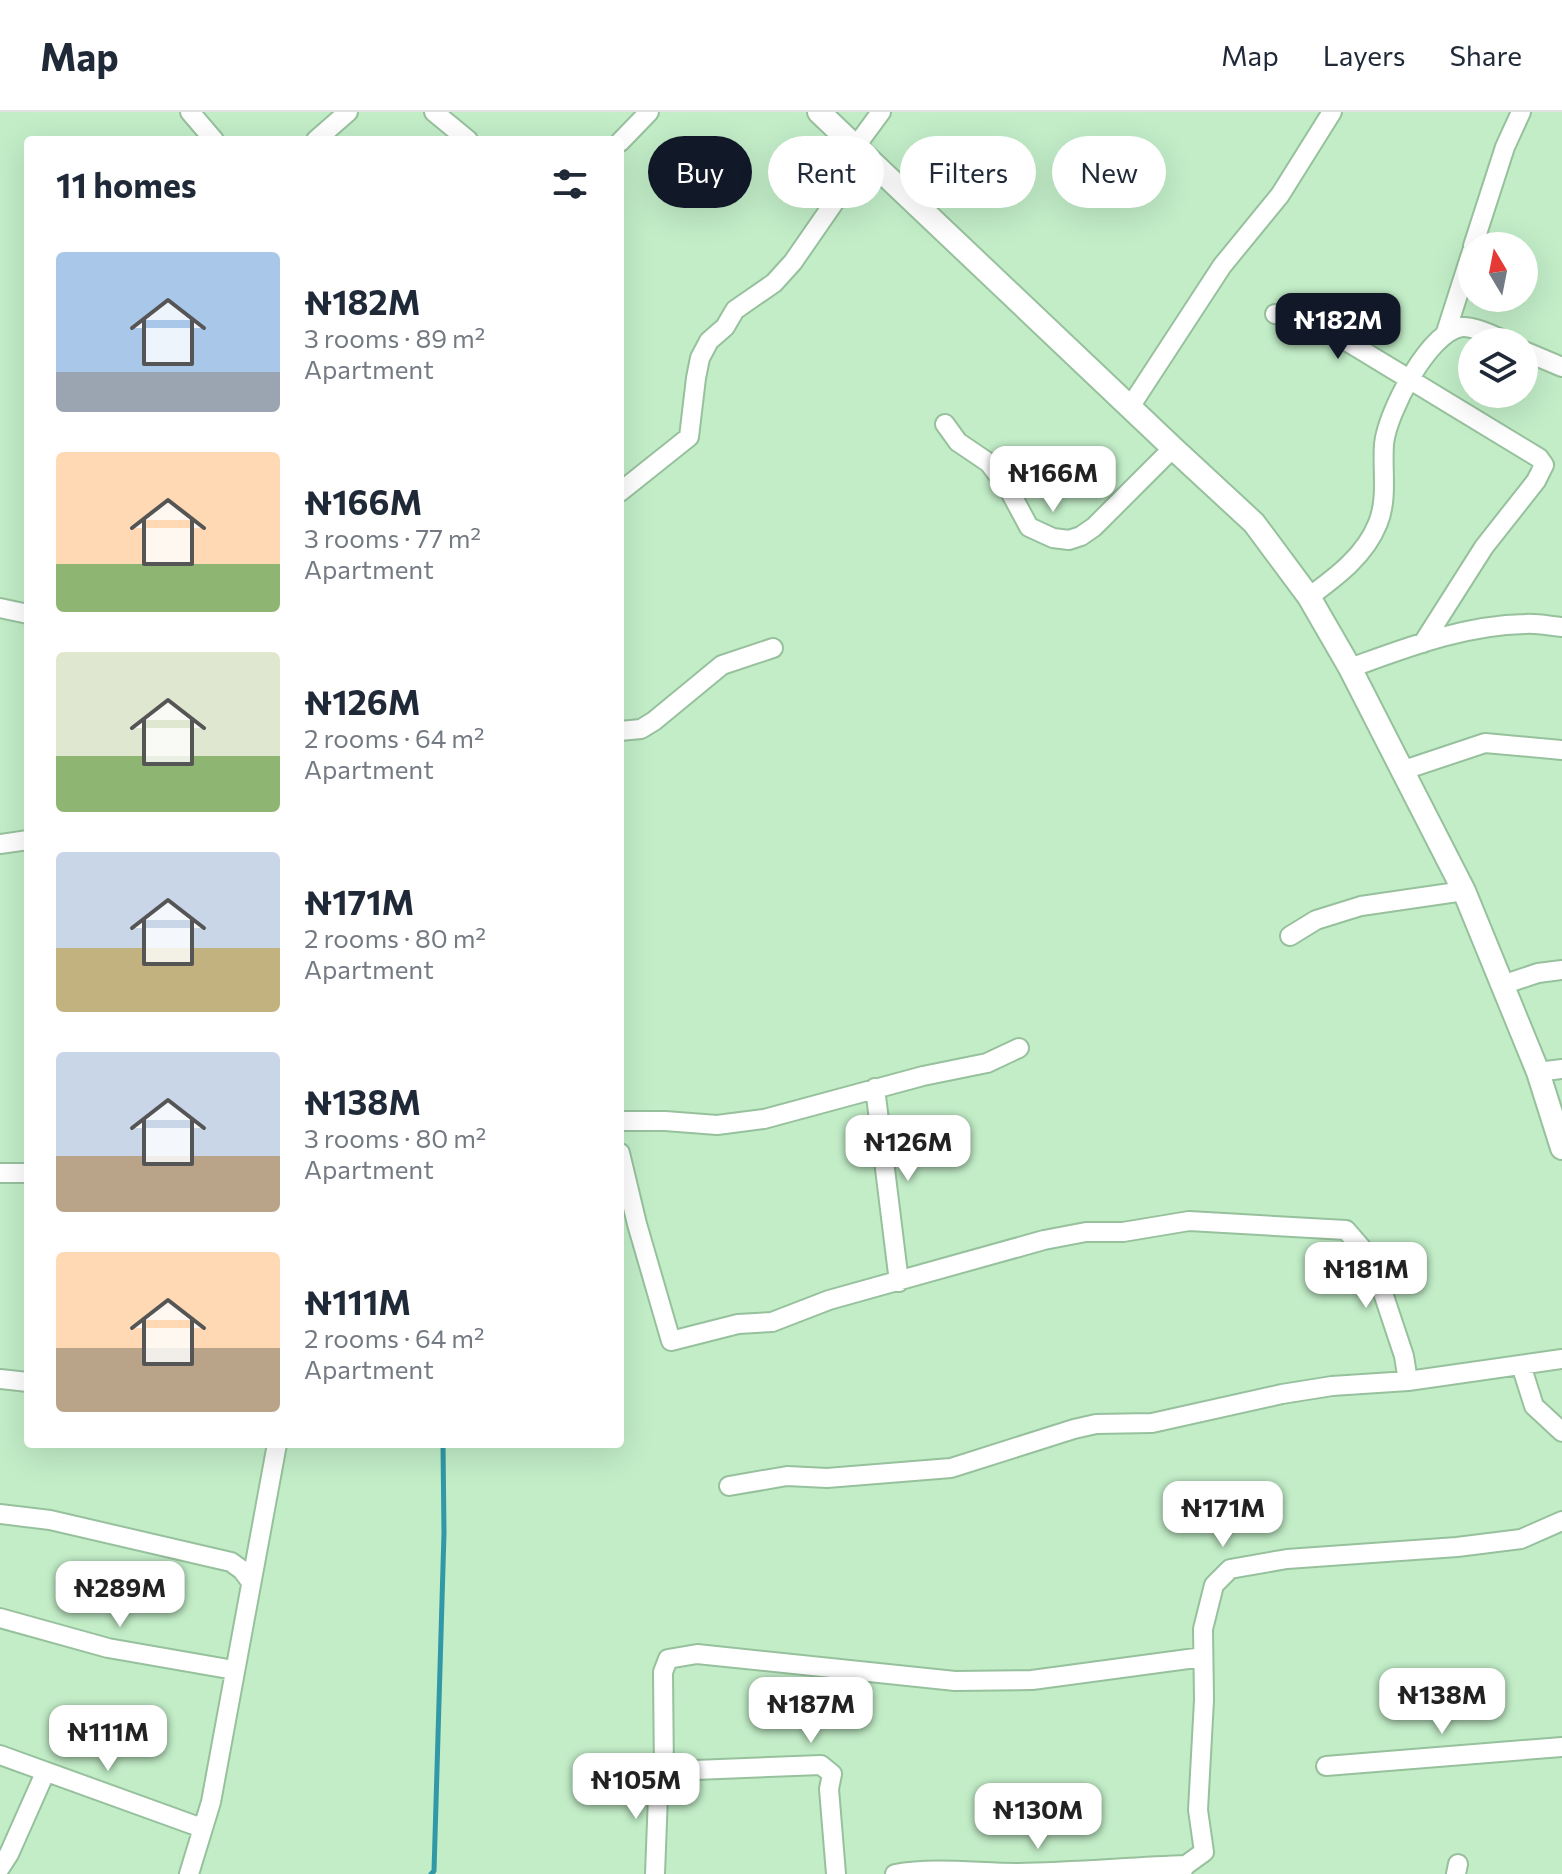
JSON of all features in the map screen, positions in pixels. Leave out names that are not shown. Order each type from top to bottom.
[{"type":"main road","points":[[819,112],[845,136]]},
{"type":"main road","points":[[884,172],[1254,523],[1309,597],[1404,770],[1464,891],[1538,1072],[1562,1148]]},
{"type":"street","points":[[190,112],[211,136]]},
{"type":"street","points":[[321,136],[348,112]]},
{"type":"street","points":[[434,112],[463,136]]},
{"type":"street","points":[[624,138],[649,112]]},
{"type":"street","points":[[869,136],[881,112]]},
{"type":"street","points":[[1130,407],[1222,266],[1280,195],[1332,112]]},
{"type":"street","points":[[1478,232],[1505,147],[1521,112]]},
{"type":"street","points":[[624,489],[689,437],[700,358],[709,341],[725,327],[735,310],[774,283],[793,262],[827,208]]},
{"type":"street","points":[[1309,597],[1354,560],[1379,521],[1384,498],[1384,445],[1388,424],[1410,380],[1446,332],[1458,295]]},
{"type":"street","points":[[1275,314],[1298,317],[1320,325],[1539,458],[1553,463],[1484,547],[1423,643]]},
{"type":"street","points":[[1446,332],[1458,329]]},
{"type":"street","points":[[1538,357],[1562,367]]},
{"type":"street","points":[[945,424],[958,442],[989,463],[1008,488],[1029,527],[1053,538],[1069,540],[1094,527],[1173,448]]},
{"type":"street","points":[[0,608],[24,613]]},
{"type":"street","points":[[1350,668],[1473,630],[1525,624],[1562,627]]},
{"type":"street","points":[[624,731],[641,729],[654,721],[722,665],[773,648]]},
{"type":"street","points":[[1404,770],[1485,743],[1562,750]]},
{"type":"street","points":[[0,844],[24,841]]},
{"type":"street","points":[[1290,936],[1316,920],[1361,906],[1464,891]]},
{"type":"street","points":[[1502,985],[1538,973],[1562,970]]},
{"type":"street","points":[[624,1121],[717,1125],[764,1119],[875,1088],[987,1063],[1019,1048]]},
{"type":"street","points":[[1538,1072],[1562,1069]]},
{"type":"street","points":[[875,1088],[899,1282]]},
{"type":"street","points":[[624,1170],[671,1341],[738,1324],[772,1322],[829,1300],[1044,1240],[1086,1232],[1123,1232],[1189,1221],[1346,1230],[1372,1260],[1404,1356],[1408,1381]]},
{"type":"street","points":[[0,1173],[24,1173]]},
{"type":"street","points":[[729,1486],[767,1478],[827,1478],[951,1468],[1096,1424],[1152,1423],[1332,1386],[1408,1381],[1562,1359]]},
{"type":"street","points":[[1521,1365],[1534,1406],[1562,1432]]},
{"type":"street","points":[[0,1379],[24,1382]]},
{"type":"street","points":[[189,1874],[214,1787],[272,1448]]},
{"type":"street","points":[[0,1514],[50,1520],[231,1562],[251,1582]]},
{"type":"street","points":[[895,1874],[960,1870],[1046,1873],[1183,1869],[1204,1852],[1198,1810],[1203,1629],[1214,1585],[1230,1569],[1287,1559],[1457,1547],[1521,1539],[1562,1521]]},
{"type":"street","points":[[0,1618],[108,1648],[234,1670]]},
{"type":"street","points":[[655,1874],[658,1795],[664,1777],[663,1672],[668,1659],[697,1654],[970,1681],[1032,1680],[1203,1657]]},
{"type":"street","points":[[1326,1766],[1562,1747]]},
{"type":"street","points":[[0,1755],[202,1828]]},
{"type":"street","points":[[664,1777],[695,1770],[821,1765],[832,1774],[829,1789],[836,1874]]},
{"type":"street","points":[[0,1868],[45,1773]]},
{"type":"waterway","points":[[431,1874],[434,1871],[444,1533],[443,1448]]}]
